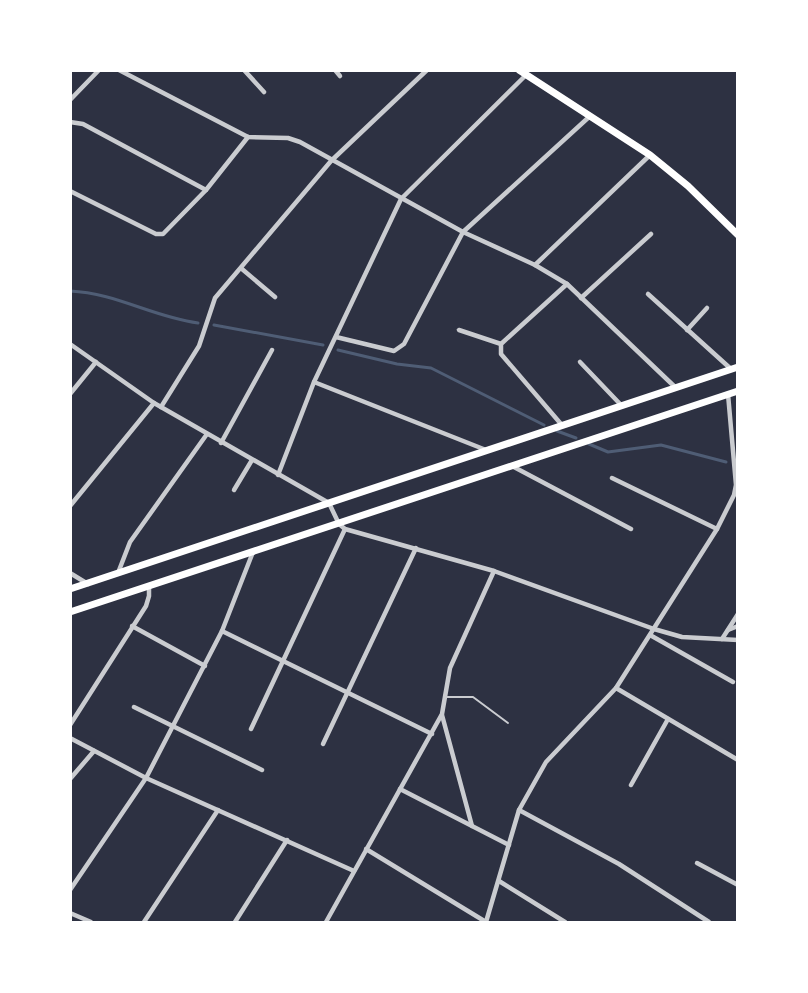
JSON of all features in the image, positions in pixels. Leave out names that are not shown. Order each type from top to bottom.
[{"type":"main road","points":[[523,73],[650,155],[688,186],[738,235]]},
{"type":"main road","points":[[70,589],[734,368]]},
{"type":"main road","points":[[70,612],[253,552],[342,527],[510,464],[738,391]]},
{"type":"street","points":[[70,100],[99,70]]},
{"type":"street","points":[[119,70],[249,137],[288,138],[300,142],[463,232],[535,265],[567,284],[675,387]]},
{"type":"street","points":[[244,70],[264,92]]},
{"type":"street","points":[[335,70],[340,76]]},
{"type":"street","points":[[161,407],[199,346],[215,298],[242,269],[331,161],[427,70]]},
{"type":"street","points":[[278,475],[314,382],[401,199],[523,73]]},
{"type":"street","points":[[336,336],[394,351],[399,349],[404,344],[463,232],[589,117]]},
{"type":"street","points":[[70,122],[83,124],[206,190]]},
{"type":"street","points":[[70,191],[156,234],[168,232],[249,137]]},
{"type":"street","points":[[535,265],[650,155]]},
{"type":"street","points":[[582,298],[651,234]]},
{"type":"street","points":[[242,269],[275,297]]},
{"type":"street","points":[[561,424],[501,354],[501,346],[567,284]]},
{"type":"street","points":[[648,294],[687,330],[734,368]]},
{"type":"street","points":[[687,330],[706,308]]},
{"type":"street","points":[[459,330],[501,346]]},
{"type":"street","points":[[70,344],[154,403],[221,443],[329,502],[342,527],[494,571],[682,637],[738,640]]},
{"type":"street","points":[[221,443],[272,350]]},
{"type":"street","points":[[70,394],[96,362]]},
{"type":"street","points":[[580,362],[621,405]]},
{"type":"street","points":[[314,382],[486,450]]},
{"type":"street","points":[[366,849],[486,922],[519,810],[546,762],[616,688],[717,529],[734,495],[736,484],[728,394]]},
{"type":"street","points":[[70,506],[154,403]]},
{"type":"street","points":[[118,574],[130,542],[207,435]]},
{"type":"street","points":[[234,490],[252,460]]},
{"type":"street","points":[[510,464],[631,529]]},
{"type":"street","points":[[612,478],[717,529]]},
{"type":"street","points":[[251,729],[284,663],[342,527]]},
{"type":"street","points":[[323,744],[416,548]]},
{"type":"street","points":[[70,890],[146,778],[222,631],[253,552]]},
{"type":"street","points":[[472,826],[442,714],[443,697],[450,668],[494,571]]},
{"type":"street","points":[[70,573],[88,584]]},
{"type":"street","points":[[70,725],[146,606],[150,596],[149,586]]},
{"type":"street","points":[[722,639],[738,614]]},
{"type":"street","points":[[132,626],[205,666]]},
{"type":"street","points":[[728,630],[738,626]]},
{"type":"street","points":[[222,631],[432,734]]},
{"type":"street","points":[[650,635],[733,682]]},
{"type":"street","points":[[616,688],[738,760]]},
{"type":"street","points":[[134,707],[262,770]]},
{"type":"street","points":[[326,922],[442,714]]},
{"type":"street","points":[[631,785],[668,719]]},
{"type":"street","points":[[70,738],[146,778],[354,871]]},
{"type":"street","points":[[70,779],[94,751]]},
{"type":"street","points":[[400,789],[509,845]]},
{"type":"street","points":[[144,922],[218,810]]},
{"type":"street","points":[[519,810],[619,864],[709,922]]},
{"type":"street","points":[[235,922],[287,840]]},
{"type":"street","points":[[697,863],[738,885]]},
{"type":"street","points":[[499,881],[565,922]]},
{"type":"street","points":[[70,913],[91,922]]},
{"type":"lane","points":[[443,697],[473,697],[508,723]]},
{"type":"waterway","points":[[70,291],[103,296],[165,316],[198,323]]},
{"type":"waterway","points":[[214,325],[323,345]]},
{"type":"waterway","points":[[338,350],[397,364],[431,368],[544,425]]},
{"type":"waterway","points":[[557,431],[576,438]]},
{"type":"waterway","points":[[589,444],[608,452],[661,445],[726,462]]}]
